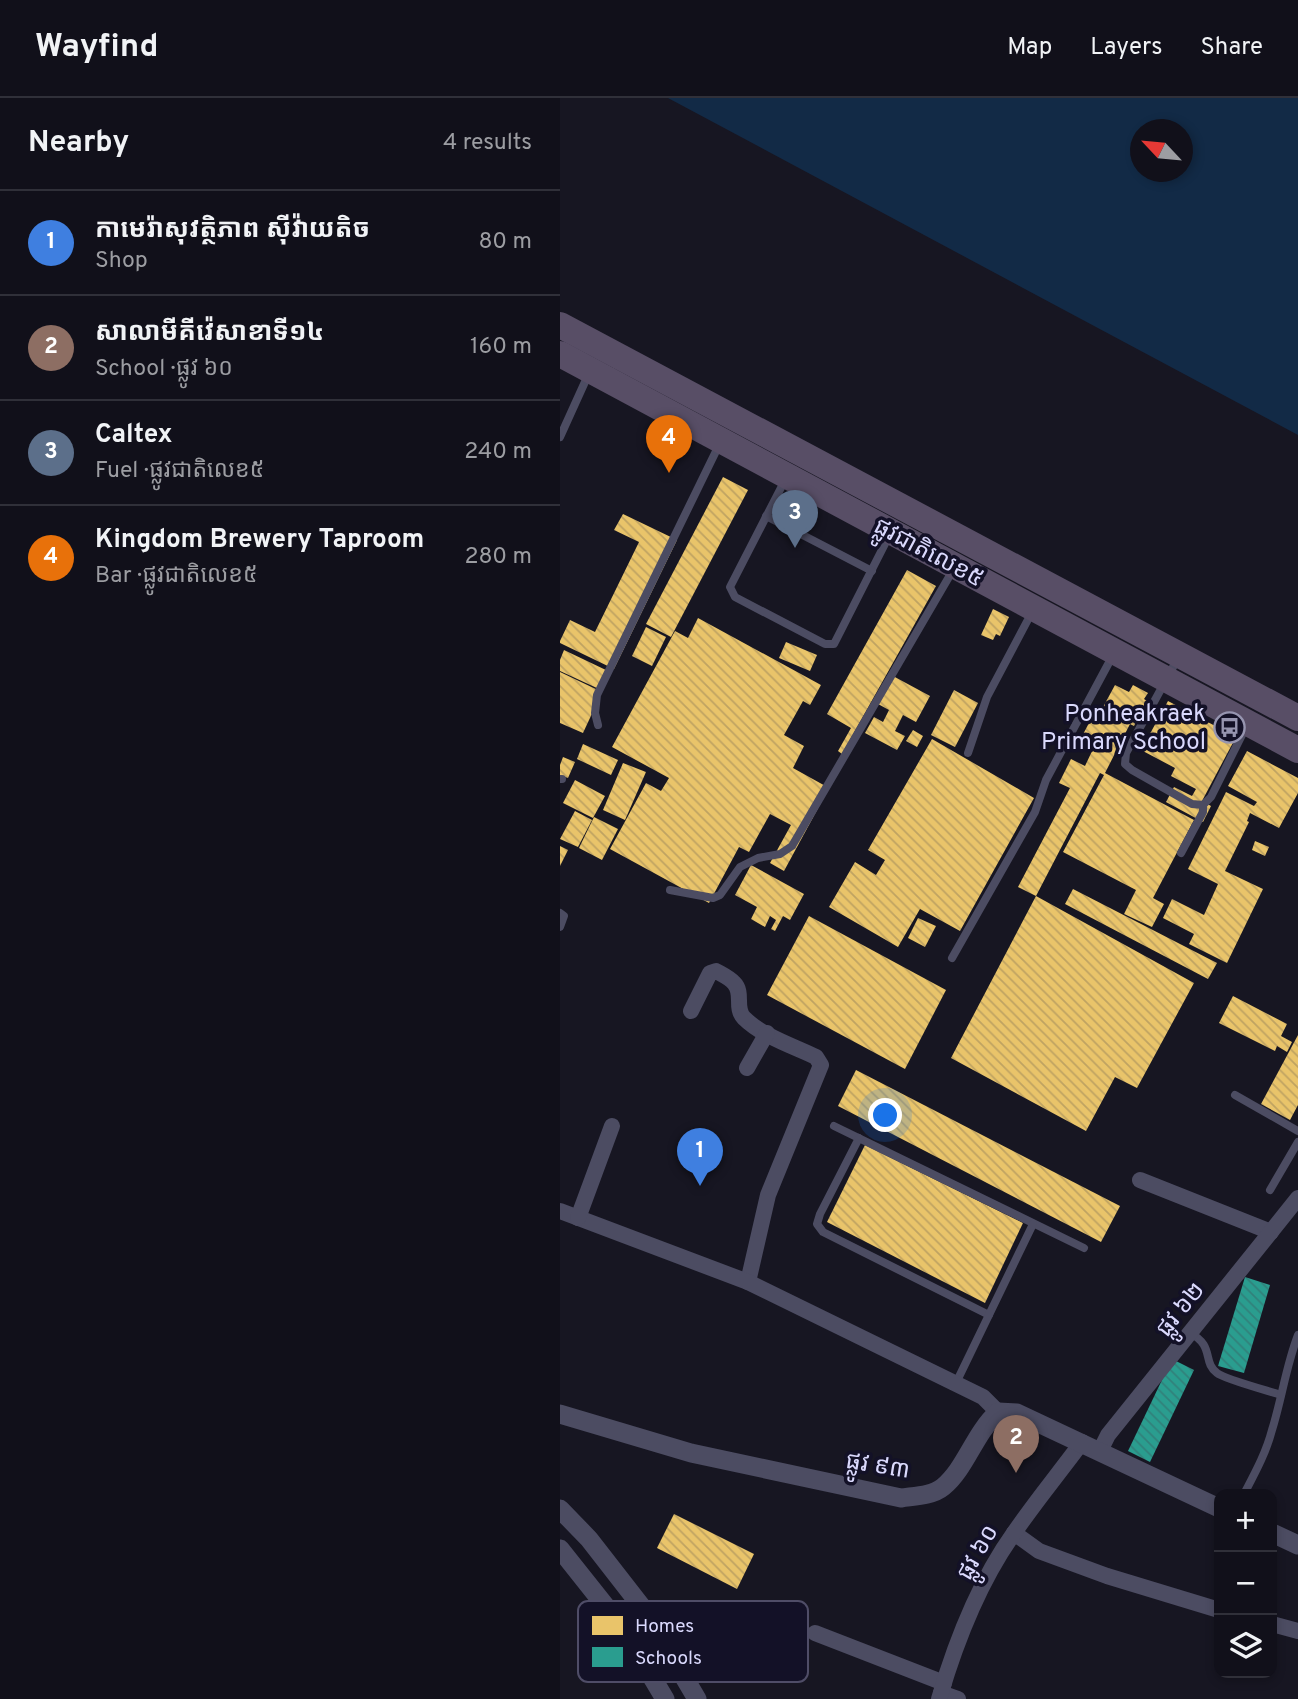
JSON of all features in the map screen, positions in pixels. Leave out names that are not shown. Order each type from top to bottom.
[{"type":"highway","name":"ផ្លូវជាតិលេខ៥","points":[[560,325],[727,428],[793,464],[968,542],[1298,718]]},
{"type":"highway","name":"ផ្លូវជាតិលេខ៥","points":[[560,354],[590,370],[727,428]]},
{"type":"highway","name":"ផ្លូវជាតិលេខ៥","points":[[793,464],[891,531],[1298,750]]},
{"type":"street","points":[[691,1011],[710,973],[716,971],[735,983],[740,993],[741,1016],[767,1033],[816,1057],[821,1065],[768,1195],[748,1282]]},
{"type":"street","points":[[747,1068],[767,1033]]},
{"type":"street","points":[[578,1218],[612,1126]]},
{"type":"street","points":[[1140,1180],[1271,1231]]},
{"type":"street","name":"ផ្លូវ ៦២","points":[[1091,1447],[1108,1435],[1298,1198]]},
{"type":"street","points":[[560,1211],[748,1282],[983,1397],[998,1412],[1017,1413],[1214,1506]]},
{"type":"street","name":"ផ្លូវ ៩៣","points":[[560,1413],[691,1453],[901,1498],[922,1496],[942,1489],[957,1470],[984,1425],[998,1412]]},
{"type":"street","name":"ផ្លូវ ៦០","points":[[941,1692],[968,1616],[998,1558],[1014,1533],[1091,1447]]},
{"type":"street","points":[[560,1509],[589,1539],[637,1601]]},
{"type":"street","points":[[1014,1533],[1039,1551],[1107,1576],[1214,1608]]},
{"type":"street","points":[[1277,1535],[1298,1545]]},
{"type":"street","points":[[560,1549],[601,1601]]},
{"type":"street","points":[[1277,1625],[1298,1631]]},
{"type":"street","points":[[815,1633],[958,1699]]},
{"type":"street","points":[[655,1682],[665,1699]]},
{"type":"street","points":[[687,1682],[697,1699]]},
{"type":"lane","points":[[560,438],[590,370]]},
{"type":"lane","points":[[598,725],[595,713],[597,695],[727,428]]},
{"type":"lane","points":[[793,464],[730,587],[735,597],[825,644],[834,644],[891,531]]},
{"type":"lane","points":[[766,516],[872,570]]},
{"type":"lane","points":[[670,890],[713,898],[720,895],[740,867],[758,858],[780,854],[792,845],[943,590],[968,542]]},
{"type":"lane","points":[[968,753],[987,696],[1034,608]]},
{"type":"lane","points":[[952,958],[1035,812],[1046,780],[1115,651]]},
{"type":"lane","points":[[1180,656],[1126,753],[1125,764],[1192,804],[1203,805]]},
{"type":"lane","points":[[1181,853],[1203,813],[1203,805],[1211,797],[1248,723]]},
{"type":"lane","points":[[560,913],[564,916],[560,927]]},
{"type":"lane","points":[[1235,1095],[1298,1131]]},
{"type":"lane","points":[[834,1126],[1084,1248]]},
{"type":"lane","points":[[859,1138],[817,1224],[823,1232],[989,1315]]},
{"type":"lane","points":[[1270,1190],[1298,1142]]},
{"type":"lane","points":[[956,1383],[1033,1224]]},
{"type":"lane","points":[[1190,1333],[1202,1339],[1217,1374],[1281,1395]]},
{"type":"lane","points":[[1246,1489],[1262,1458],[1289,1357],[1298,1335]]},
{"type":"water","points":[[668,98],[1298,98],[1298,435]]},
{"type":"building: Homes","points":[[723,477],[748,490],[671,637],[646,624]]},
{"type":"building: Homes","points":[[623,514],[677,540],[614,669],[560,641],[570,620],[595,632],[639,542],[614,530]]},
{"type":"building: Homes","points":[[907,570],[936,586],[842,754],[838,751],[851,728],[827,714]]},
{"type":"building: Homes","points":[[993,609],[1009,617],[1000,636],[996,634],[993,640],[981,635]]},
{"type":"building: Homes","points":[[698,618],[821,685],[810,705],[803,701],[784,735],[804,746],[793,768],[829,788],[784,871],[770,863],[791,825],[770,814],[749,852],[739,847],[709,903],[610,849],[646,783],[661,791],[669,778],[612,747],[675,631],[688,638]]},
{"type":"building: Homes","points":[[646,627],[666,637],[652,666],[632,656]]},
{"type":"building: Homes","points":[[786,642],[817,655],[810,671],[779,658]]},
{"type":"building: Homes","points":[[564,650],[608,671],[599,689],[560,671]]},
{"type":"building: Homes","points":[[560,672],[602,692],[583,733],[560,723]]},
{"type":"building: Homes","points":[[893,676],[930,696],[916,722],[903,715],[895,731],[905,736],[897,750],[865,733],[874,717],[883,722],[889,710],[878,704]]},
{"type":"building: Homes","points":[[1115,685],[1129,692],[1133,685],[1148,693],[1144,699],[1147,701],[1134,726],[1130,724],[1105,773],[1194,820],[1153,898],[1164,904],[1152,927],[1124,914],[1136,890],[1063,852],[1104,775],[1100,773],[1036,896],[1018,887],[1070,788],[1059,783],[1071,759],[1085,766],[1094,747],[1080,740],[1098,706],[1102,709]]},
{"type":"building: Homes","points":[[954,690],[978,703],[955,747],[931,735]]},
{"type":"building: Homes","points":[[1168,701],[1236,737],[1202,801],[1211,806],[1203,822],[1166,802],[1174,787],[1192,796],[1196,789],[1171,776],[1175,768],[1141,750]]},
{"type":"building: Homes","points":[[913,730],[923,736],[917,747],[906,741]]},
{"type":"building: Homes","points":[[932,739],[1034,798],[960,931],[920,909],[898,947],[829,907],[855,862],[876,875],[885,860],[868,850]]},
{"type":"building: Homes","points":[[583,744],[618,760],[611,775],[577,759]]},
{"type":"building: Homes","points":[[1247,751],[1298,778],[1298,793],[1279,828],[1250,813],[1249,822],[1225,871],[1263,889],[1227,963],[1189,944],[1194,934],[1163,918],[1172,899],[1204,915],[1218,884],[1188,869],[1226,792],[1254,806],[1257,802],[1228,786]]},
{"type":"building: Homes","points":[[563,757],[575,762],[568,778],[560,775]]},
{"type":"building: Homes","points":[[623,763],[646,772],[625,820],[603,810]]},
{"type":"building: Homes","points":[[575,780],[605,796],[593,818],[563,803]]},
{"type":"building: Homes","points":[[575,811],[592,820],[578,847],[560,839]]},
{"type":"building: Homes","points":[[594,817],[618,829],[602,860],[579,848]]},
{"type":"building: Homes","points":[[1255,841],[1269,847],[1265,856],[1252,850]]},
{"type":"building: Homes","points":[[560,846],[568,850],[560,866]]},
{"type":"building: Homes","points":[[751,865],[804,894],[790,920],[783,916],[775,931],[771,929],[776,920],[770,916],[765,927],[751,919],[757,907],[735,895]]},
{"type":"building: Homes","points":[[1073,889],[1217,963],[1208,979],[1065,904]]},
{"type":"building: Homes","points":[[1036,896],[1194,983],[1137,1088],[1115,1077],[1086,1131],[951,1058]]},
{"type":"building: Homes","points":[[809,916],[946,990],[905,1069],[767,995]]},
{"type":"building: Homes","points":[[918,918],[936,926],[925,947],[908,938]]},
{"type":"building: Homes","points":[[1233,996],[1287,1024],[1281,1036],[1292,1042],[1287,1052],[1277,1046],[1275,1051],[1219,1023]]},
{"type":"building: Homes","points":[[1298,1035],[1298,1105],[1290,1120],[1261,1104]]},
{"type":"building: Homes","points":[[856,1070],[1120,1206],[1101,1242],[838,1106]]},
{"type":"building: Homes","points":[[865,1145],[1023,1223],[985,1303],[827,1222]]},
{"type":"building: Homes","points":[[674,1514],[754,1554],[737,1589],[657,1548]]},
{"type":"building: Schools","points":[[1245,1277],[1270,1285],[1244,1373],[1218,1366]]},
{"type":"building: Schools","points":[[1172,1359],[1194,1370],[1150,1462],[1128,1451]]},
{"type":"place","name":"Kingdom Brewery Taproom","points":[[669,473]]},
{"type":"place","name":"Caltex","points":[[795,548]]},
{"type":"place","name":"Ponheakraek Primary School","points":[[1229,727]]},
{"type":"place","name":"កាមេរ៉ាសុវត្ថិភាព ស៊ីវ៉ាយតិច","points":[[700,1186]]},
{"type":"place","name":"សាលាមីគីវ៉េសាខាទី១៤","points":[[1016,1473]]}]
